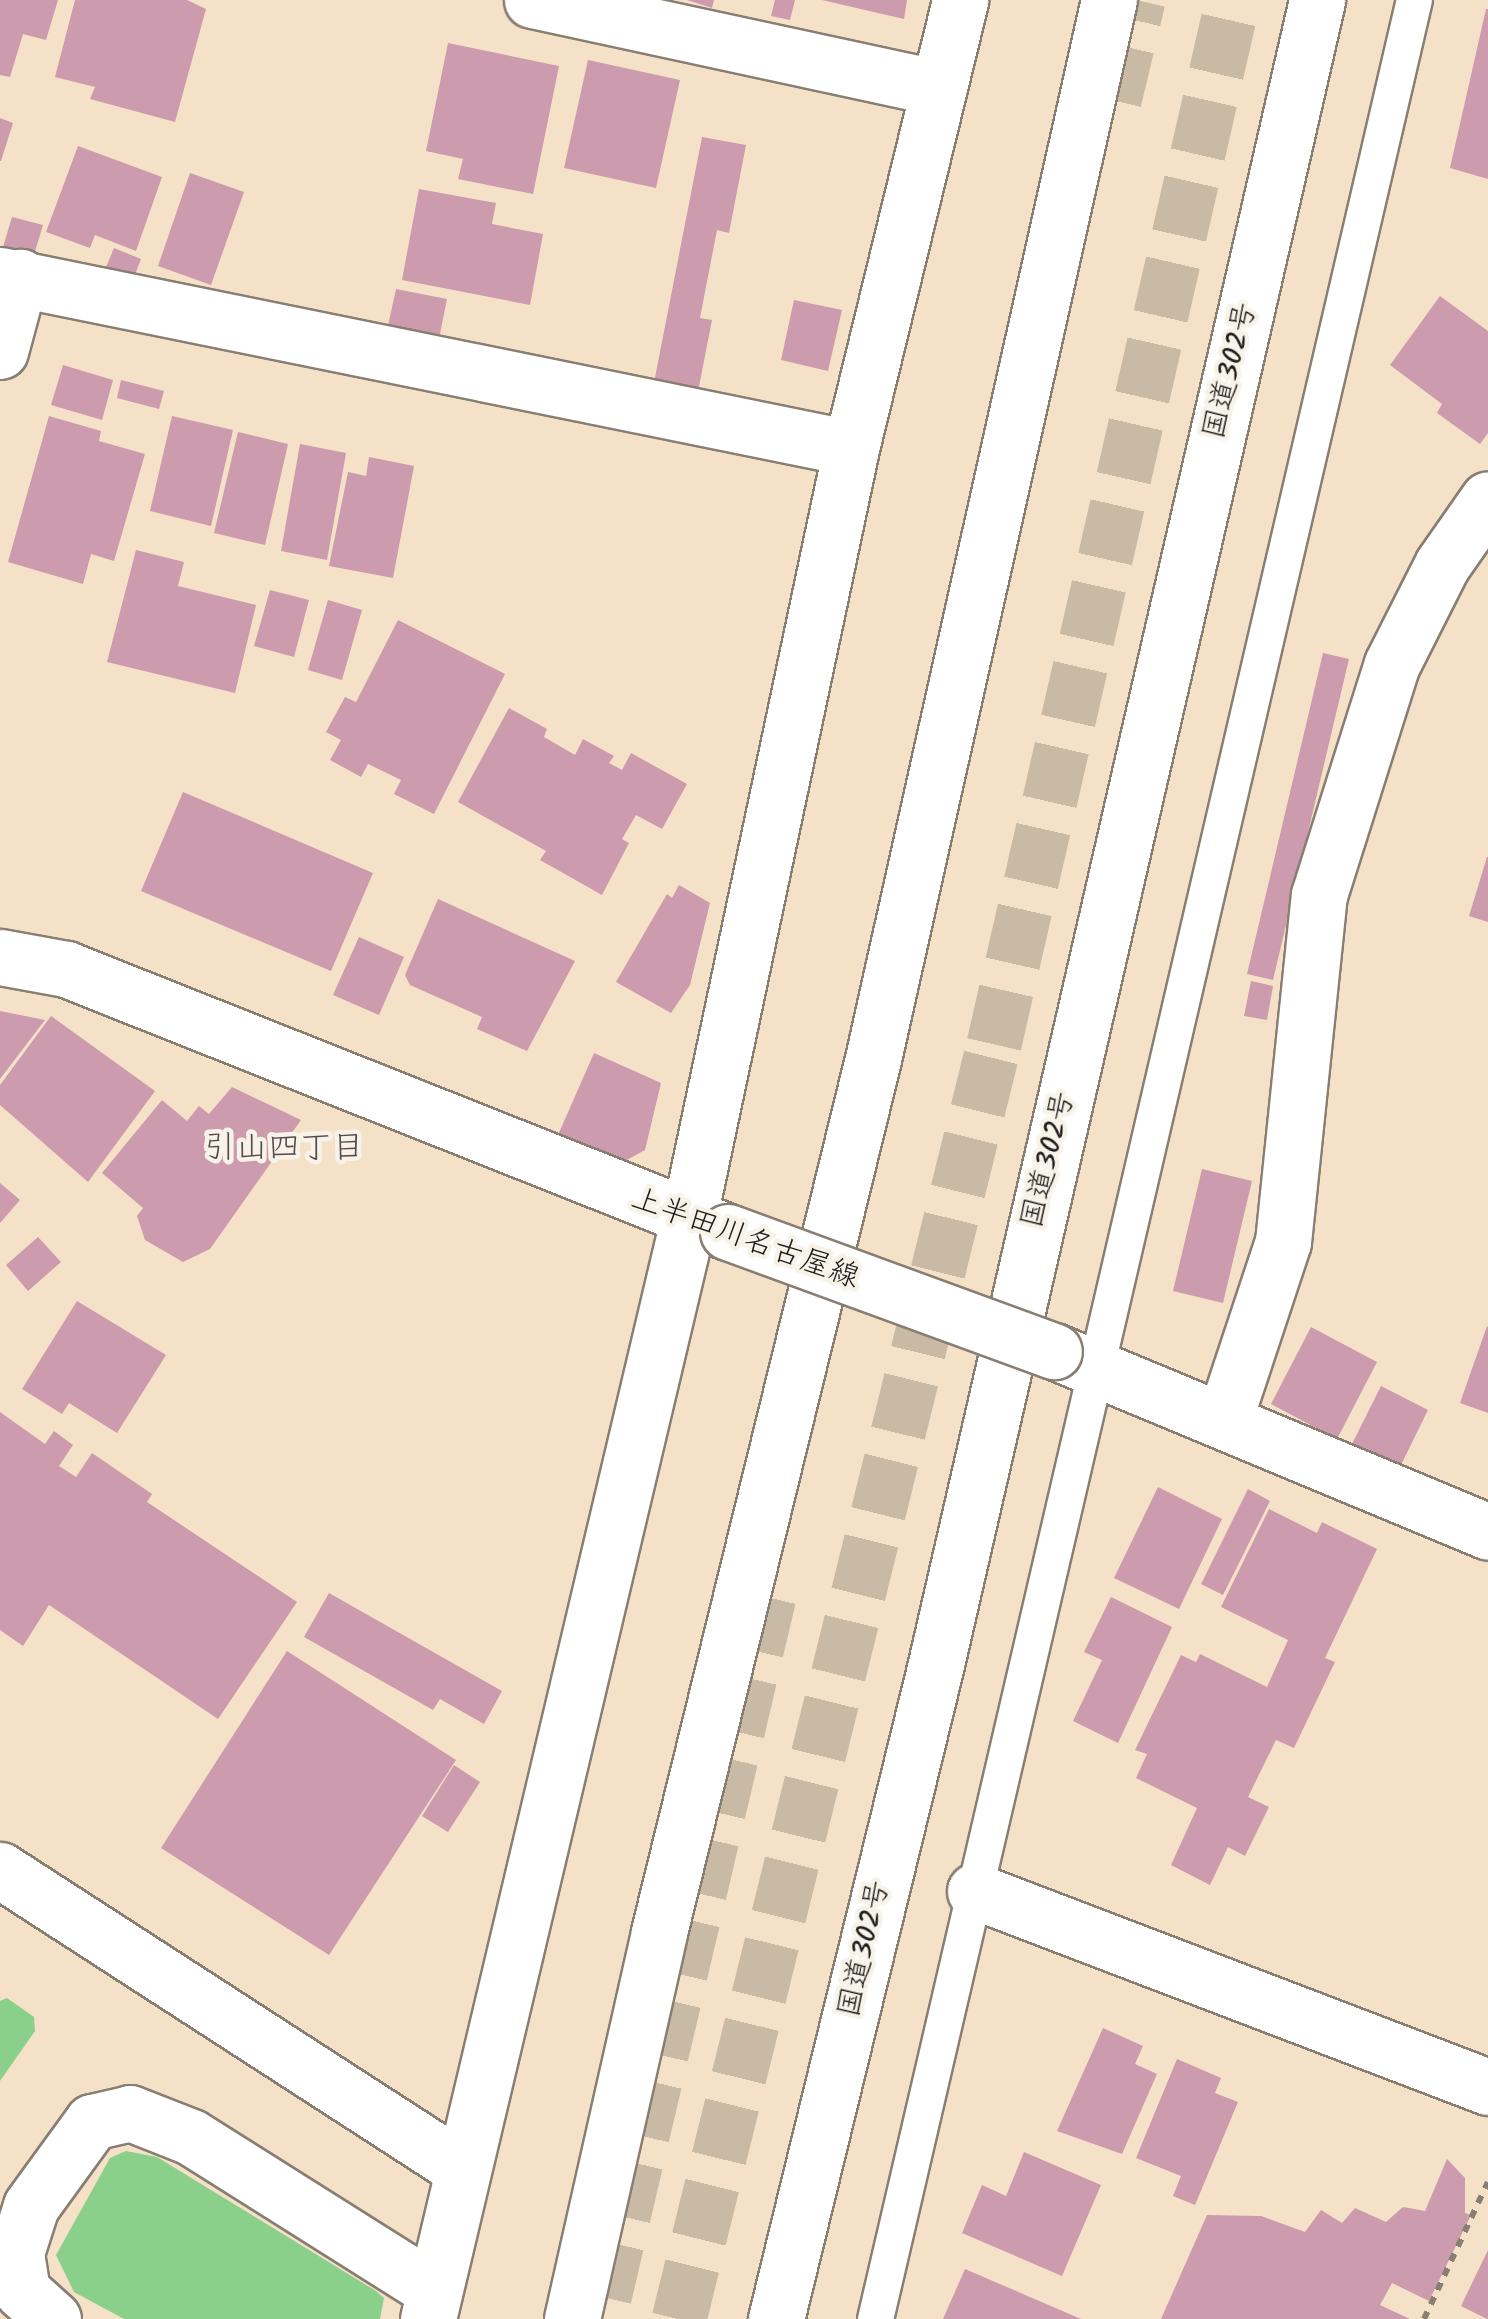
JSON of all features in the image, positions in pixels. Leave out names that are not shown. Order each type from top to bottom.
[{"type":"main road","points":[[532,0],[940,88]]},
{"type":"main road","points":[[53,2319],[22,2291],[16,2253],[31,2206],[92,2122],[130,2113],[191,2137],[431,2304],[461,2168],[708,1227],[851,448],[960,0]]},
{"type":"main road","points":[[572,2319],[659,1932],[873,1060],[1109,0]]},
{"type":"main road","name":"国道302号","points":[[776,2319],[936,1664],[1317,0]]},
{"type":"main road","points":[[0,352],[10,276],[851,448]]},
{"type":"main road","points":[[1224,1420],[1284,1242],[1319,895],[1392,664],[1442,566],[1488,500]]},
{"type":"main road","name":"上半田川名古屋線","points":[[0,957],[66,970],[708,1227],[1075,1360],[1488,1532]]},
{"type":"main road","points":[[0,1870],[461,2168]]},
{"type":"main road","points":[[974,1891],[1488,2086]]},
{"type":"lane","points":[[875,2319],[974,1891],[1075,1360],[1414,0]]},
{"type":"path","points":[[1424,2319],[1488,2182]]},
{"type":"green space","points":[[7,1998],[34,2017],[35,2031],[0,2081],[0,2001]]},
{"type":"green space","points":[[126,2151],[157,2157],[376,2291],[384,2298],[380,2319],[124,2319],[74,2292],[56,2255],[110,2158]]},
{"type":"building","points":[[0,0],[58,0],[46,40],[23,34],[10,77],[0,75]]},
{"type":"building","points":[[75,0],[187,0],[206,9],[175,122],[90,99],[95,87],[55,77]]},
{"type":"building","points":[[687,0],[714,0],[712,8]]},
{"type":"building","points":[[775,0],[795,0],[790,20],[771,16]]},
{"type":"building","points":[[822,0],[907,0],[904,19]]},
{"type":"building","points":[[1488,9],[1488,179],[1450,168]]},
{"type":"building","points":[[448,43],[559,66],[533,194],[458,179],[463,159],[426,151]]},
{"type":"building","points":[[588,60],[680,80],[656,188],[564,168]]},
{"type":"building","points":[[0,118],[13,123],[1,161],[0,161]]},
{"type":"building","points":[[702,137],[746,145],[729,233],[717,230],[700,318],[712,320],[695,407],[651,398]]},
{"type":"building","points":[[78,146],[162,177],[136,251],[95,235],[90,248],[46,232]]},
{"type":"building","points":[[190,173],[244,192],[211,285],[158,266]]},
{"type":"building","points":[[419,189],[496,203],[492,224],[543,234],[530,305],[402,280]]},
{"type":"building","points":[[12,217],[43,225],[27,278],[0,257]]},
{"type":"building","points":[[114,248],[141,259],[127,295],[99,284]]},
{"type":"building","points":[[396,289],[447,299],[436,354],[384,344]]},
{"type":"building","points":[[1440,296],[1488,331],[1488,433],[1480,444],[1437,413],[1442,404],[1390,365]]},
{"type":"building","points":[[794,300],[842,310],[828,371],[781,360]]},
{"type":"building","points":[[63,365],[113,380],[102,420],[51,405]]},
{"type":"building","points":[[121,380],[164,391],[159,409],[117,398]]},
{"type":"building","points":[[49,416],[101,431],[99,441],[145,454],[114,561],[91,554],[83,584],[8,562]]},
{"type":"building","points":[[172,416],[233,430],[211,526],[150,511]]},
{"type":"building","points":[[238,432],[288,444],[265,545],[214,533]]},
{"type":"building","points":[[300,444],[346,453],[327,560],[281,551]]},
{"type":"building","points":[[369,457],[414,466],[393,578],[329,566],[348,472],[366,476]]},
{"type":"building","points":[[136,550],[184,562],[178,586],[256,605],[235,693],[107,662]]},
{"type":"building","points":[[270,590],[309,600],[294,657],[254,646]]},
{"type":"building","points":[[328,600],[362,610],[342,680],[308,670]]},
{"type":"building","points":[[398,620],[505,674],[434,814],[394,794],[401,780],[368,764],[361,777],[330,760],[341,740],[326,732],[345,697],[356,702]]},
{"type":"building","points":[[1323,653],[1349,659],[1273,980],[1247,974]]},
{"type":"building","points":[[509,708],[547,729],[544,737],[575,755],[583,739],[614,756],[609,763],[622,770],[631,753],[687,784],[662,829],[636,815],[622,839],[629,843],[602,895],[540,860],[546,851],[458,802]]},
{"type":"building","points":[[183,792],[373,873],[331,971],[141,891]]},
{"type":"building","points":[[1488,857],[1488,922],[1469,916]]},
{"type":"building","points":[[679,885],[710,903],[690,985],[671,1013],[616,982],[667,894],[672,898]]},
{"type":"building","points":[[438,899],[575,961],[527,1051],[477,1029],[482,1017],[410,985],[405,975]]},
{"type":"building","points":[[359,937],[404,957],[379,1015],[333,995]]},
{"type":"building","points":[[1251,981],[1273,986],[1267,1020],[1244,1016]]},
{"type":"building","points":[[0,1011],[45,1020],[0,1079]]},
{"type":"building","points":[[51,1016],[155,1091],[88,1182],[0,1105],[0,1085]]},
{"type":"building","points":[[594,1053],[661,1083],[645,1150],[623,1162],[558,1135]]},
{"type":"building","points":[[232,1087],[301,1120],[210,1249],[183,1262],[145,1240],[137,1216],[143,1208],[102,1173],[162,1100],[187,1121],[199,1106],[209,1114]]},
{"type":"building","points":[[1202,1169],[1252,1181],[1223,1303],[1173,1291]]},
{"type":"building","points":[[0,1183],[20,1200],[0,1223]]},
{"type":"building","points":[[38,1237],[61,1262],[28,1291],[6,1265]]},
{"type":"building","points":[[77,1301],[166,1355],[117,1433],[69,1403],[62,1414],[22,1389]]},
{"type":"building","points":[[1311,1327],[1377,1362],[1337,1439],[1271,1404]]},
{"type":"building","points":[[1488,1327],[1488,1413],[1460,1403]]},
{"type":"building","points":[[1381,1386],[1428,1410],[1399,1469],[1352,1444]]},
{"type":"building","points":[[0,1412],[45,1444],[54,1431],[73,1445],[59,1466],[76,1477],[92,1453],[152,1494],[147,1502],[297,1602],[218,1719],[49,1605],[23,1646],[0,1630]]},
{"type":"building","points":[[1158,1487],[1222,1519],[1179,1609],[1114,1578]]},
{"type":"building","points":[[1248,1489],[1270,1501],[1223,1595],[1201,1584]]},
{"type":"building","points":[[1269,1509],[1317,1533],[1322,1522],[1377,1549],[1325,1658],[1335,1662],[1294,1748],[1276,1740],[1248,1797],[1269,1807],[1245,1856],[1228,1847],[1210,1885],[1171,1865],[1197,1808],[1136,1778],[1147,1754],[1135,1750],[1181,1655],[1196,1662],[1200,1654],[1267,1687],[1288,1640],[1221,1607]]},
{"type":"building","points":[[329,1593],[502,1691],[484,1724],[440,1699],[433,1710],[304,1637]]},
{"type":"building","points":[[1111,1597],[1172,1627],[1118,1743],[1073,1721],[1102,1660],[1084,1652]]},
{"type":"building","points":[[287,1651],[456,1760],[329,1955],[161,1848]]},
{"type":"building","points":[[454,1765],[480,1782],[448,1832],[422,1816]]},
{"type":"building","points":[[1103,2028],[1143,2046],[1135,2064],[1157,2074],[1122,2154],[1057,2131]]},
{"type":"building","points":[[1177,2059],[1221,2078],[1215,2093],[1238,2102],[1195,2205],[1173,2196],[1181,2176],[1136,2158]]},
{"type":"building","points":[[1024,2152],[1101,2185],[1062,2276],[962,2233],[982,2185],[1006,2196]]},
{"type":"building","points":[[1447,2159],[1465,2178],[1465,2213],[1471,2215],[1429,2301],[1392,2283],[1380,2305],[1410,2319],[1161,2319],[1207,2215],[1261,2216],[1305,2232],[1321,2210],[1342,2223],[1355,2208],[1386,2222],[1403,2207],[1425,2211]]},
{"type":"building","points":[[1488,2250],[1488,2319],[1487,2319],[1461,2306]]},
{"type":"building","points":[[965,2269],[1081,2319],[943,2319]]},
{"type":"tunnel","points":[[1114,100],[1138,0]]},
{"type":"tunnel","points":[[679,2319],[994,1044],[1233,0]]},
{"type":"tunnel","points":[[604,2297],[771,1587]]},
{"type":"district","name":"引山四丁目","points":[[284,1149]]}]
